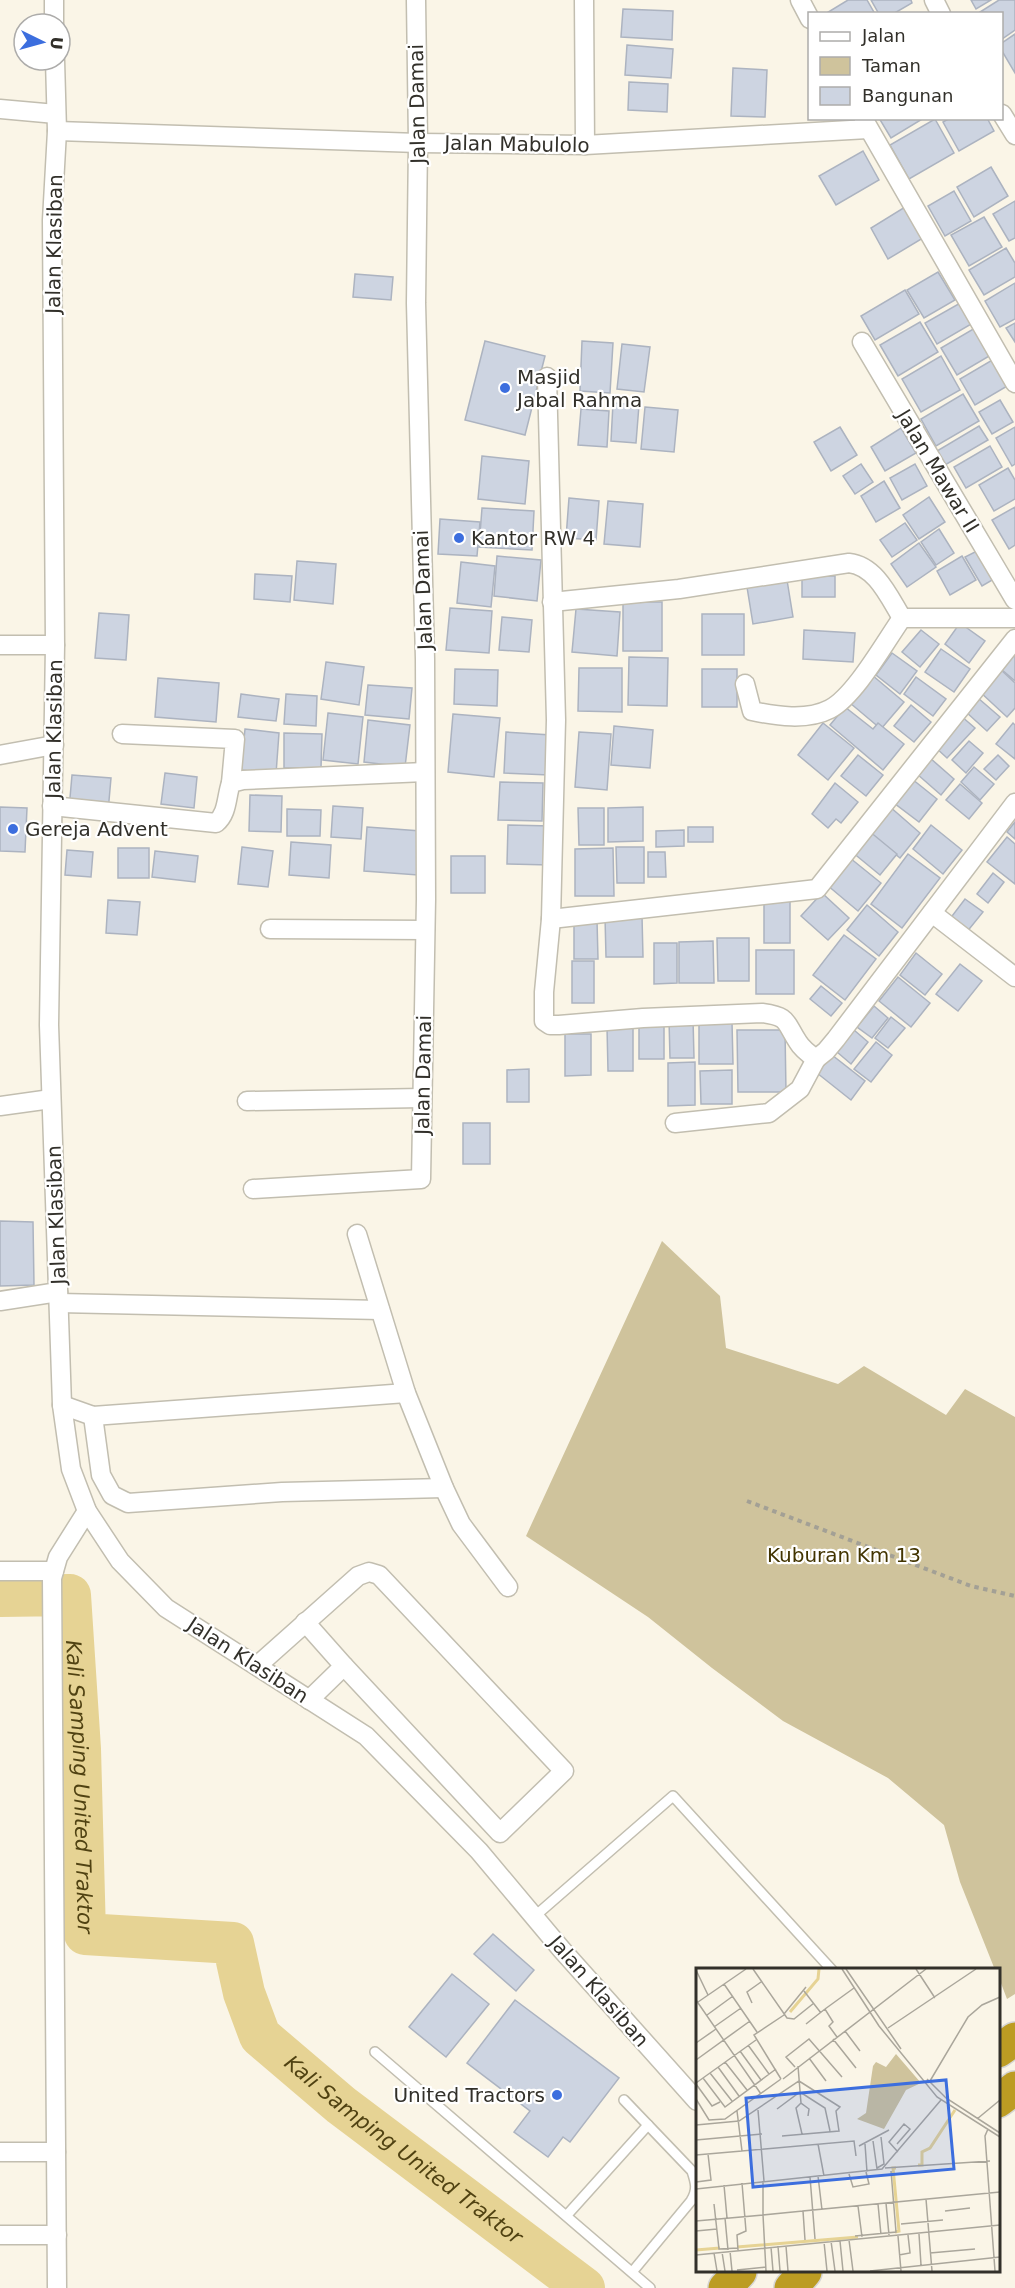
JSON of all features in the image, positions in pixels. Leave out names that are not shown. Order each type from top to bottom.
[{"type":"highway","points":[[1000,2050],[1015,2040]]},
{"type":"highway","points":[[725,2288],[738,2273]]},
{"type":"highway","points":[[791,2288],[803,2273]]},
{"type":"street","name":"Jalan Damai","points":[[253,1190],[421,1179],[425,930],[425,659],[416,303],[418,143],[416,0]]},
{"type":"street","points":[[584,0],[585,146]]},
{"type":"street","points":[[800,0],[808,15]]},
{"type":"street","name":"Jalan Klasiban","points":[[55,72],[56,122],[52,220],[56,645],[49,1025],[62,1405],[71,1469],[87,1511],[120,1562],[166,1608],[366,1736],[479,1851],[534,1917],[696,2100]]},
{"type":"street","name":"Jalan Mabulolo","points":[[0,109],[56,122],[418,143],[585,146],[866,124]]},
{"type":"street","points":[[1003,116],[1015,135]]},
{"type":"street","points":[[866,124],[1015,383]]},
{"type":"street","name":"Jalan Mawar II","points":[[862,342],[1015,600]]},
{"type":"street","points":[[547,377],[556,720],[551,919],[544,1021],[550,1025],[581,1024],[643,1018],[762,1013],[784,1018],[791,1026],[798,1042],[816,1059]]},
{"type":"street","points":[[552,602],[679,589],[849,563],[866,568],[902,618]]},
{"type":"street","points":[[902,618],[1015,618]]},
{"type":"street","points":[[745,684],[752,711],[811,716],[831,709],[852,690],[902,618]]},
{"type":"street","points":[[551,919],[817,889],[1015,639]]},
{"type":"street","points":[[0,645],[56,645]]},
{"type":"street","points":[[52,806],[216,823],[222,818],[226,810],[231,783],[235,740],[123,734]]},
{"type":"street","points":[[0,755],[54,745]]},
{"type":"street","points":[[231,783],[243,780],[425,772]]},
{"type":"street","points":[[675,1123],[769,1113],[800,1089],[816,1059],[836,1039],[1015,803]]},
{"type":"street","points":[[932,913],[1015,977]]},
{"type":"street","points":[[270,929],[425,930]]},
{"type":"street","points":[[247,1101],[422,1098]]},
{"type":"street","points":[[0,1106],[51,1099]]},
{"type":"street","points":[[357,1234],[406,1393],[444,1488],[461,1524],[508,1587]]},
{"type":"street","points":[[0,1301],[59,1298],[380,1310]]},
{"type":"street","points":[[62,1405],[93,1416],[406,1393]]},
{"type":"street","points":[[93,1416],[101,1475],[111,1495],[129,1503],[282,1492],[444,1488]]},
{"type":"street","points":[[57,2288],[53,1574],[58,1557],[87,1511]]},
{"type":"street","points":[[0,1571],[53,1574]]},
{"type":"street","points":[[257,1666],[358,1576],[369,1572],[379,1575],[564,1771],[479,1851]]},
{"type":"street","points":[[305,1622],[500,1833]]},
{"type":"street","points":[[309,1700],[344,1666]]},
{"type":"street","points":[[0,2152],[56,2152]]},
{"type":"street","points":[[0,2235],[57,2235]]},
{"type":"lane","points":[[534,1917],[673,1796],[830,1968]]},
{"type":"lane","points":[[375,2052],[651,2288]]},
{"type":"lane","points":[[624,2100],[692,2171],[696,2183],[696,2193],[633,2271]]},
{"type":"lane","points":[[567,2216],[648,2125]]},
{"type":"path","points":[[747,1501],[971,1586],[1015,1596]]},
{"type":"green space","name":"Kuburan Km 13","points":[[662,1241],[720,1296],[726,1348],[838,1384],[864,1366],[946,1415],[965,1389],[1015,1417],[1015,1994],[1007,1999],[1000,1981],[1000,1968],[994,1968],[960,1882],[944,1825],[888,1778],[783,1721],[648,1617],[526,1536]]},
{"type":"building","points":[[848,0],[867,0],[874,12],[828,12]]},
{"type":"building","points":[[871,0],[911,0],[912,3],[896,12],[878,12]]},
{"type":"building","points":[[971,0],[991,0],[976,9]]},
{"type":"building","points":[[999,0],[1015,0],[1015,30],[1003,38],[1003,12],[980,12]]},
{"type":"building","points":[[623,9],[673,11],[672,40],[621,37]]},
{"type":"building","points":[[1015,34],[1015,73],[1003,53],[1003,42]]},
{"type":"building","points":[[627,45],[673,49],[671,78],[625,75]]},
{"type":"building","points":[[733,68],[767,70],[765,117],[731,116]]},
{"type":"building","points":[[629,82],[668,84],[667,112],[628,110]]},
{"type":"building","points":[[880,120],[921,120],[891,138]]},
{"type":"building","points":[[936,120],[954,153],[909,179],[890,145]]},
{"type":"building","points":[[946,120],[988,120],[994,131],[959,151],[943,122]]},
{"type":"building","points":[[863,151],[879,180],[836,205],[819,176]]},
{"type":"building","points":[[991,167],[1008,196],[974,217],[957,187]]},
{"type":"building","points":[[954,191],[971,221],[945,236],[928,206]]},
{"type":"building","points":[[1015,201],[1015,238],[1009,241],[993,214]]},
{"type":"building","points":[[905,207],[923,238],[888,259],[871,228]]},
{"type":"building","points":[[984,217],[1002,247],[969,266],[951,235]]},
{"type":"building","points":[[1006,248],[1015,263],[1015,277],[984,295],[969,270]]},
{"type":"building","points":[[938,272],[955,300],[924,318],[907,290]]},
{"type":"building","points":[[355,274],[393,277],[391,300],[353,297]]},
{"type":"building","points":[[1015,283],[1015,319],[1000,327],[985,301]]},
{"type":"building","points":[[905,290],[919,314],[875,340],[861,316]]},
{"type":"building","points":[[962,302],[973,323],[937,344],[925,323]]},
{"type":"building","points":[[920,322],[938,352],[898,376],[880,345]]},
{"type":"building","points":[[1015,323],[1015,342],[1006,328]]},
{"type":"building","points":[[975,328],[991,355],[957,375],[941,348]]},
{"type":"building","name":"Masjid Jabal Rahma","points":[[485,341],[545,356],[525,435],[465,420]]},
{"type":"building","points":[[582,341],[613,343],[610,393],[580,391]]},
{"type":"building","points":[[622,344],[650,347],[644,392],[617,389]]},
{"type":"building","points":[[941,356],[960,390],[921,412],[902,379]]},
{"type":"building","points":[[994,359],[1009,385],[975,405],[960,379]]},
{"type":"building","points":[[963,394],[979,421],[936,446],[921,419]]},
{"type":"building","points":[[1000,400],[1013,422],[992,434],[979,412]]},
{"type":"building","points":[[613,403],[639,405],[636,443],[611,441]]},
{"type":"building","points":[[645,407],[678,410],[674,452],[641,449]]},
{"type":"building","points":[[581,409],[609,411],[607,447],[578,445]]},
{"type":"building","points":[[979,426],[988,440],[945,465],[937,451]]},
{"type":"building","points":[[840,427],[857,455],[831,471],[814,442]]},
{"type":"building","points":[[1015,427],[1015,464],[1012,466],[996,438]]},
{"type":"building","points":[[901,428],[916,453],[885,471],[871,447]]},
{"type":"building","points":[[990,446],[1002,467],[966,488],[954,467]]},
{"type":"building","points":[[482,456],[529,461],[525,504],[478,499]]},
{"type":"building","points":[[861,464],[873,482],[855,494],[843,476]]},
{"type":"building","points":[[915,464],[927,486],[902,500],[890,478]]},
{"type":"building","points":[[1008,468],[1015,480],[1015,499],[994,511],[979,485]]},
{"type":"building","points":[[884,481],[900,508],[876,522],[861,496]]},
{"type":"building","points":[[929,497],[945,522],[919,539],[903,515]]},
{"type":"building","points":[[569,498],[599,501],[596,540],[566,538]]},
{"type":"building","points":[[608,501],[643,504],[640,547],[604,544]]},
{"type":"building","points":[[1015,507],[1015,545],[1009,549],[992,520]]},
{"type":"building","points":[[482,508],[534,511],[532,550],[479,547]]},
{"type":"building","name":"Kantor RW 4","points":[[440,519],[480,522],[477,556],[438,554]]},
{"type":"building","points":[[905,523],[917,540],[892,557],[880,540]]},
{"type":"building","points":[[939,529],[954,553],[936,565],[921,542]]},
{"type":"building","points":[[919,543],[936,567],[907,587],[891,564]]},
{"type":"building","points":[[977,551],[994,579],[982,586],[965,557]]},
{"type":"building","points":[[497,556],[541,560],[537,601],[494,596]]},
{"type":"building","points":[[962,556],[976,580],[950,595],[937,571]]},
{"type":"building","points":[[297,561],[336,564],[333,604],[294,600]]},
{"type":"building","points":[[461,562],[495,566],[491,607],[457,603]]},
{"type":"building","points":[[255,574],[292,576],[290,602],[254,599]]},
{"type":"building","points":[[802,576],[835,576],[835,597],[802,597]]},
{"type":"building","points":[[787,580],[793,617],[753,624],[747,587]]},
{"type":"building","points":[[623,602],[662,602],[662,651],[623,651]]},
{"type":"building","points":[[450,608],[492,611],[489,653],[446,650]]},
{"type":"building","points":[[576,609],[620,612],[617,656],[572,652]]},
{"type":"building","points":[[99,613],[129,615],[126,660],[95,658]]},
{"type":"building","points":[[702,614],[744,614],[744,655],[702,655]]},
{"type":"building","points":[[502,617],[532,620],[529,652],[499,650]]},
{"type":"building","points":[[960,623],[985,641],[969,663],[945,644]]},
{"type":"building","points":[[804,630],[855,633],[853,662],[803,659]]},
{"type":"building","points":[[921,630],[939,644],[920,667],[902,652]]},
{"type":"building","points":[[941,649],[970,669],[954,692],[925,672]]},
{"type":"building","points":[[1015,652],[1015,681],[1001,669]]},
{"type":"building","points":[[892,653],[917,671],[900,694],[876,675]]},
{"type":"building","points":[[629,657],[668,658],[667,706],[628,705]]},
{"type":"building","points":[[326,662],[364,667],[359,705],[321,699]]},
{"type":"building","points":[[579,668],[622,668],[622,712],[578,711]]},
{"type":"building","points":[[999,668],[1015,683],[1015,708],[1007,717],[979,691]]},
{"type":"building","points":[[455,669],[498,670],[497,706],[454,704]]},
{"type":"building","points":[[702,669],[737,669],[737,707],[702,707]]},
{"type":"building","points":[[872,675],[904,702],[881,729],[850,703]]},
{"type":"building","points":[[916,677],[946,699],[933,716],[904,694]]},
{"type":"building","points":[[158,678],[219,683],[216,722],[155,717]]},
{"type":"building","points":[[368,685],[412,688],[409,719],[365,715]]},
{"type":"building","points":[[241,694],[279,699],[276,721],[238,717]]},
{"type":"building","points":[[286,694],[317,696],[316,726],[284,724]]},
{"type":"building","points":[[978,698],[1000,717],[987,731],[966,712]]},
{"type":"building","points":[[911,705],[931,722],[914,742],[894,726]]},
{"type":"building","points":[[845,707],[873,729],[878,723],[904,744],[883,770],[830,725]]},
{"type":"building","points":[[328,713],[363,717],[358,764],[323,760]]},
{"type":"building","points":[[453,714],[500,718],[494,777],[448,772]]},
{"type":"building","points":[[961,716],[975,728],[947,758],[934,746]]},
{"type":"building","points":[[368,720],[410,725],[405,767],[364,762]]},
{"type":"building","points":[[823,723],[854,748],[828,780],[798,755]]},
{"type":"building","points":[[1013,723],[1015,725],[1015,759],[996,744]]},
{"type":"building","points":[[614,726],[653,730],[650,768],[611,765]]},
{"type":"building","points":[[245,729],[279,733],[276,774],[241,770]]},
{"type":"building","points":[[506,732],[551,735],[549,775],[504,773]]},
{"type":"building","points":[[579,732],[611,734],[607,790],[575,787]]},
{"type":"building","points":[[284,733],[322,734],[321,768],[284,768]]},
{"type":"building","points":[[969,741],[983,753],[966,773],[952,760]]},
{"type":"building","points":[[858,755],[883,775],[866,796],[841,776]]},
{"type":"building","points":[[998,755],[1009,766],[996,780],[984,769]]},
{"type":"building","points":[[930,758],[954,779],[941,795],[917,774]]},
{"type":"building","points":[[974,767],[994,784],[980,800],[961,782]]},
{"type":"building","points":[[165,773],[197,777],[194,808],[161,804]]},
{"type":"building","points":[[72,775],[111,778],[108,812],[69,809]]},
{"type":"building","points":[[912,779],[937,799],[919,822],[894,803]]},
{"type":"building","points":[[500,782],[543,783],[542,821],[498,820]]},
{"type":"building","points":[[835,783],[858,802],[841,823],[836,819],[828,828],[812,814]]},
{"type":"building","points":[[960,784],[982,803],[969,819],[946,800]]},
{"type":"building","points":[[250,795],[282,796],[281,832],[249,831]]},
{"type":"building","points":[[333,806],[363,808],[361,839],[331,837]]},
{"type":"building","points":[[889,806],[920,833],[900,858],[868,832]]},
{"type":"building","name":"Gereja Advent","points":[[0,807],[27,808],[25,852],[0,851]]},
{"type":"building","points":[[643,807],[643,841],[608,842],[608,808]]},
{"type":"building","points":[[578,808],[604,808],[604,845],[579,845]]},
{"type":"building","points":[[287,809],[321,810],[320,836],[287,836]]},
{"type":"building","points":[[1015,822],[1015,839],[1007,832]]},
{"type":"building","points":[[508,825],[551,826],[550,865],[507,864]]},
{"type":"building","points":[[931,825],[962,850],[943,874],[913,849]]},
{"type":"building","points":[[367,827],[421,831],[418,875],[364,871]]},
{"type":"building","points":[[688,827],[713,827],[713,842],[688,842]]},
{"type":"building","points":[[684,830],[684,846],[656,847],[656,831]]},
{"type":"building","points":[[869,831],[897,854],[880,875],[852,852]]},
{"type":"building","points":[[1007,837],[1015,844],[1015,884],[987,862]]},
{"type":"building","points":[[291,842],[331,845],[329,878],[289,875]]},
{"type":"building","points":[[242,847],[273,851],[268,887],[238,884]]},
{"type":"building","points":[[616,847],[644,847],[644,883],[617,883]]},
{"type":"building","points":[[118,848],[149,848],[149,878],[118,878]]},
{"type":"building","points":[[613,848],[614,896],[575,896],[575,849]]},
{"type":"building","points":[[67,850],[93,852],[91,877],[65,875]]},
{"type":"building","points":[[155,851],[198,856],[195,882],[152,877]]},
{"type":"building","points":[[648,852],[665,852],[666,877],[648,877]]},
{"type":"building","points":[[908,854],[940,878],[902,928],[871,904]]},
{"type":"building","points":[[451,856],[485,856],[485,893],[451,893]]},
{"type":"building","points":[[850,858],[881,883],[858,911],[827,885]]},
{"type":"building","points":[[993,873],[1004,882],[988,903],[977,894]]},
{"type":"building","points":[[822,893],[849,918],[828,940],[801,916]]},
{"type":"building","points":[[764,897],[790,897],[790,943],[764,943]]},
{"type":"building","points":[[965,899],[983,912],[966,933],[949,920]]},
{"type":"building","points":[[108,900],[140,902],[137,935],[106,933]]},
{"type":"building","points":[[867,905],[898,932],[879,956],[847,930]]},
{"type":"building","points":[[642,916],[643,957],[606,957],[605,917]]},
{"type":"building","points":[[574,920],[597,920],[598,959],[574,959]]},
{"type":"building","points":[[844,935],[876,959],[845,1000],[813,975]]},
{"type":"building","points":[[717,938],[749,938],[749,981],[718,981]]},
{"type":"building","points":[[713,941],[714,983],[679,983],[679,942]]},
{"type":"building","points":[[654,943],[677,943],[677,983],[654,984]]},
{"type":"building","points":[[756,950],[794,950],[794,994],[756,994]]},
{"type":"building","points":[[916,953],[942,974],[925,995],[900,975]]},
{"type":"building","points":[[572,961],[594,961],[594,1003],[572,1003]]},
{"type":"building","points":[[960,964],[982,981],[958,1011],[936,994]]},
{"type":"building","points":[[898,977],[930,1003],[911,1027],[879,1001]]},
{"type":"building","points":[[821,986],[842,1003],[831,1016],[810,999]]},
{"type":"building","points":[[874,1006],[888,1018],[872,1038],[857,1027]]},
{"type":"building","points":[[891,1017],[905,1028],[888,1048],[875,1038]]},
{"type":"building","points":[[693,1019],[694,1058],[670,1058],[669,1020]]},
{"type":"building","points":[[639,1020],[664,1020],[664,1059],[639,1059]]},
{"type":"building","points":[[699,1022],[732,1022],[733,1064],[699,1064]]},
{"type":"building","points":[[633,1026],[633,1071],[608,1071],[607,1027]]},
{"type":"building","points":[[737,1030],[785,1030],[786,1092],[738,1092]]},
{"type":"building","points":[[854,1030],[868,1042],[851,1064],[837,1052]]},
{"type":"building","points":[[565,1034],[591,1034],[591,1075],[565,1076]]},
{"type":"building","points":[[876,1042],[892,1055],[871,1082],[854,1069]]},
{"type":"building","points":[[832,1055],[865,1081],[851,1100],[817,1073]]},
{"type":"building","points":[[695,1062],[695,1105],[668,1106],[668,1063]]},
{"type":"building","points":[[529,1069],[529,1102],[507,1102],[507,1070]]},
{"type":"building","points":[[732,1070],[732,1104],[701,1104],[700,1071]]},
{"type":"building","points":[[463,1123],[490,1123],[490,1164],[463,1164]]},
{"type":"building","points":[[0,1221],[33,1222],[34,1285],[0,1286]]},
{"type":"building","points":[[493,1934],[534,1970],[516,1991],[474,1954]]},
{"type":"building","name":"United Tractors","points":[[452,1974],[489,2004],[446,2057],[409,2027]]},
{"type":"building","name":"United Tractors","points":[[515,2000],[619,2078],[570,2142],[563,2137],[548,2157],[514,2132],[530,2111],[467,2063]]},
{"type":"waterway","name":"Kali Samping United Traktor","points":[[0,1596],[70,1595],[80,1749],[85,1934],[233,1943],[244,1993],[260,2036],[341,2105],[584,2288]]},
{"type":"place","name":"Masjid Jabal Rahma","points":[[505,388]]},
{"type":"place","name":"Kantor RW 4","points":[[459,538]]},
{"type":"place","name":"Gereja Advent","points":[[13,829]]},
{"type":"place","name":"United Tractors","points":[[557,2095]]}]
